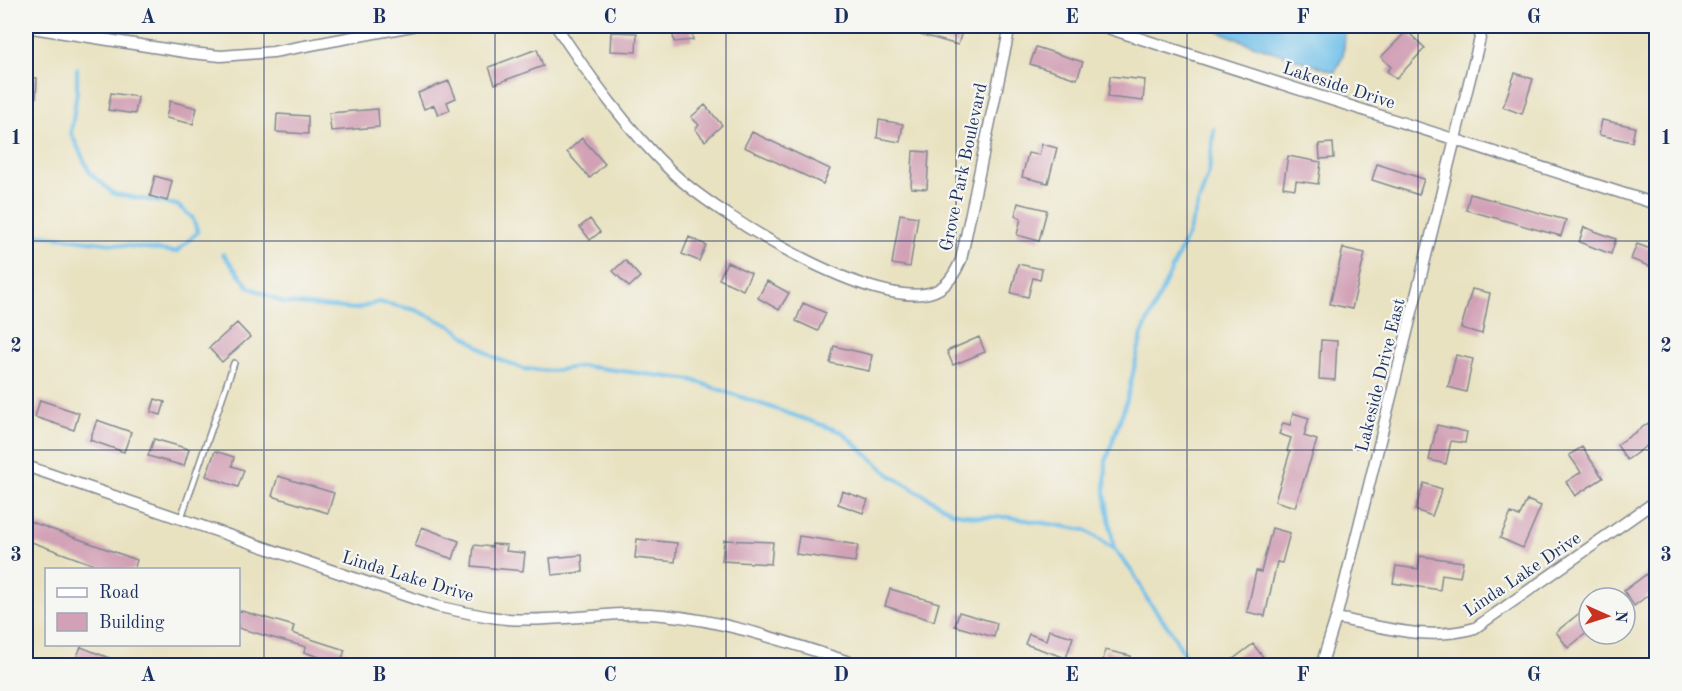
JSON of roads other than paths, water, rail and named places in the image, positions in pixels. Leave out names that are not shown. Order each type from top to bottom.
[{"type":"street","points":[[26,27],[221,56],[283,50],[412,26]]},
{"type":"street","name":"Grove Park Boulevard","points":[[556,26],[639,138],[694,192],[741,222],[843,278],[882,291],[904,294],[924,294],[945,285],[961,260],[1010,26]]},
{"type":"street","name":"Lakeside Drive","points":[[1101,26],[1656,204]]},
{"type":"street","points":[[1457,140],[1483,26]]},
{"type":"street","name":"Lakeside Drive East","points":[[1336,618],[1457,140]]},
{"type":"street","name":"Linda Lake Drive","points":[[26,466],[435,606],[470,614],[509,619],[634,613],[663,615],[705,621],[862,666]]},
{"type":"street","name":"Linda Lake Drive","points":[[1336,618],[1417,634],[1457,633],[1475,628],[1656,501]]},
{"type":"street","points":[[1321,666],[1336,618]]},
{"type":"lane","points":[[181,518],[234,363]]},
{"type":"water","points":[[1206,26],[1346,26],[1343,56],[1335,72],[1250,44]]},
{"type":"waterway","points":[[77,69],[77,91],[71,133],[90,173],[114,194],[177,205],[192,217],[198,232]]},
{"type":"waterway","points":[[1114,549],[1105,493],[1106,461],[1127,399],[1142,334],[1188,234],[1209,172],[1214,129]]},
{"type":"waterway","points":[[26,233],[176,252],[198,232]]},
{"type":"waterway","points":[[223,254],[249,287],[284,303],[356,309],[379,302],[416,310],[453,327],[493,357],[524,369],[551,371],[583,366],[692,380],[842,432],[890,475],[952,512],[977,517],[1008,517],[1085,530],[1114,549],[1134,574],[1147,599],[1171,631],[1191,666]]}]
